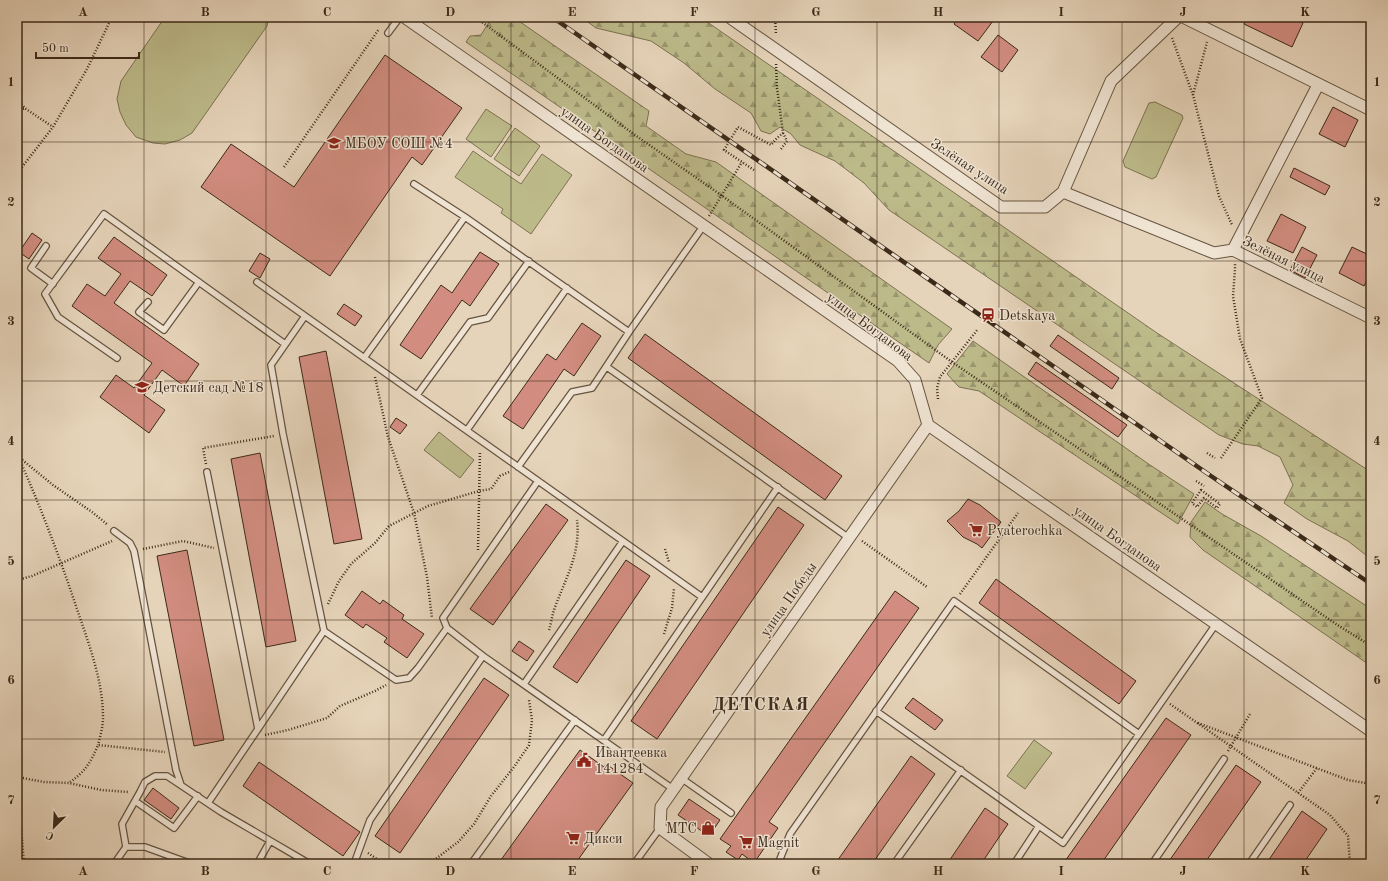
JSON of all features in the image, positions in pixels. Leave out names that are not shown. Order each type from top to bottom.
[{"type":"street","name":"улица Богданова","points":[[404,17],[416,21],[705,223],[898,361],[915,380],[928,425],[1180,597],[1216,624],[1371,731]]},
{"type":"street","name":"Зелёная улица","points":[[729,17],[1001,207],[1045,208],[1063,192],[1214,253],[1233,250],[1371,318]]},
{"type":"street","points":[[1063,192],[1111,81],[1178,17]]},
{"type":"street","points":[[1183,17],[1371,110]]},
{"type":"street","points":[[1233,250],[1318,85]]},
{"type":"street","name":"улица Победы","points":[[660,828],[661,807],[928,425]]},
{"type":"street","points":[[660,828],[709,864]]},
{"type":"lane","points":[[388,34],[400,17]]},
{"type":"lane","points":[[414,184],[529,261],[629,332]]},
{"type":"lane","points":[[117,358],[58,317],[46,294],[104,214],[285,344]]},
{"type":"lane","points":[[364,358],[465,217]]},
{"type":"lane","points":[[518,466],[572,392],[592,388],[705,223]]},
{"type":"lane","points":[[46,246],[30,268],[53,284]]},
{"type":"lane","points":[[417,395],[470,322],[488,318],[529,261]]},
{"type":"lane","points":[[148,302],[140,312],[164,330],[199,282]]},
{"type":"lane","points":[[257,282],[702,597]]},
{"type":"lane","points":[[467,430],[567,288]]},
{"type":"lane","points":[[306,316],[271,364],[283,434],[324,632],[396,680],[409,678],[418,668],[446,628]]},
{"type":"lane","points":[[607,367],[778,487],[851,536]]},
{"type":"lane","points":[[207,472],[258,729]]},
{"type":"lane","points":[[538,481],[443,618],[446,628],[483,656],[673,789]]},
{"type":"lane","points":[[604,740],[778,487]]},
{"type":"lane","points":[[114,531],[130,543],[134,551],[173,753],[181,785]]},
{"type":"lane","points":[[524,684],[623,541]]},
{"type":"lane","points":[[778,864],[790,834],[954,601],[1139,734]]},
{"type":"lane","points":[[876,711],[1063,843],[1216,624]]},
{"type":"lane","points":[[208,803],[324,632]]},
{"type":"lane","points":[[354,864],[370,820],[483,656]]},
{"type":"lane","points":[[471,864],[575,720]]},
{"type":"lane","points":[[1152,864],[1224,759]]},
{"type":"lane","points":[[894,864],[961,770]]},
{"type":"lane","points":[[114,864],[126,847],[122,824],[146,782],[155,776],[167,776],[208,803],[310,864]]},
{"type":"lane","points":[[681,778],[731,813]]},
{"type":"lane","points":[[135,801],[174,828],[198,796]]},
{"type":"lane","points":[[1249,864],[1290,806]]},
{"type":"lane","points":[[1014,864],[1039,826]]},
{"type":"lane","points":[[634,864],[660,828]]},
{"type":"lane","points":[[256,864],[270,841]]},
{"type":"lane","points":[[126,847],[145,847],[192,864]]},
{"type":"path","points":[[17,178],[19,172],[53,127],[87,70],[112,17]]},
{"type":"path","points":[[475,17],[629,130],[952,362],[1336,624],[1371,646]]},
{"type":"path","points":[[775,17],[776,88],[783,133],[787,141],[781,149]]},
{"type":"path","points":[[284,167],[382,24]]},
{"type":"path","points":[[1168,26],[1193,95],[1219,196],[1235,231],[1233,250],[1235,269],[1233,296],[1240,339],[1262,398],[1221,458]]},
{"type":"path","points":[[1193,95],[1210,30]]},
{"type":"path","points":[[17,100],[26,109],[53,127]]},
{"type":"path","points":[[17,108],[26,109]]},
{"type":"path","points":[[754,170],[724,150],[738,126],[771,145],[776,138],[783,133]]},
{"type":"path","points":[[705,223],[742,162]]},
{"type":"path","points":[[938,399],[937,388],[940,377],[978,329]]},
{"type":"path","points":[[373,364],[388,437],[414,513],[427,577],[432,618]]},
{"type":"path","points":[[207,472],[203,448],[283,434]]},
{"type":"path","points":[[478,568],[480,440]]},
{"type":"path","points":[[1207,453],[1215,458]]},
{"type":"path","points":[[17,454],[35,493],[62,562],[94,661],[102,700],[103,720],[98,745],[92,760],[82,774],[69,783]]},
{"type":"path","points":[[19,457],[53,485],[92,512],[114,531]]},
{"type":"path","points":[[321,619],[339,581],[351,564],[375,543],[389,526],[428,506],[491,489],[500,476],[518,466]]},
{"type":"path","points":[[1196,480],[1204,486]]},
{"type":"path","points":[[1201,490],[1220,504],[1218,508],[1204,498],[1198,507],[1192,503],[1201,490]]},
{"type":"path","points":[[548,649],[547,637],[554,610],[575,557],[578,531],[576,508]]},
{"type":"path","points":[[954,601],[1018,513]]},
{"type":"path","points":[[851,536],[927,587]]},
{"type":"path","points":[[17,580],[32,576],[121,537]]},
{"type":"path","points":[[134,551],[183,541],[222,550]]},
{"type":"path","points":[[664,636],[672,608],[675,578],[665,549]]},
{"type":"path","points":[[252,737],[288,730],[327,718],[340,706],[396,680]]},
{"type":"path","points":[[429,864],[458,842],[474,824],[491,796],[529,745],[532,720],[529,695]]},
{"type":"path","points":[[1163,699],[1330,815],[1348,836],[1350,864]]},
{"type":"path","points":[[1224,759],[1250,714]]},
{"type":"path","points":[[1194,721],[1348,780],[1371,784]]},
{"type":"path","points":[[98,745],[173,753]]},
{"type":"path","points":[[1298,793],[1317,768]]},
{"type":"path","points":[[24,864],[17,777],[44,782],[69,783],[101,790],[140,792]]},
{"type":"path","points":[[360,848],[384,864]]},
{"type":"green space","points":[[165,17],[269,17],[267,26],[192,133],[180,140],[165,144],[153,143],[136,137],[126,125],[120,112],[117,99],[121,81]]},
{"type":"green space","points":[[485,17],[513,17],[649,111],[646,126],[686,154],[716,162],[952,329],[938,345],[929,363],[466,42],[470,36],[481,35],[489,22]]},
{"type":"green space","points":[[581,17],[700,17],[1157,333],[1371,472],[1371,559],[1348,541],[1307,519],[1284,503],[1293,485],[1280,457],[1258,446],[1243,444],[1219,435],[889,210],[864,183],[835,161],[800,145],[791,134],[780,127],[770,134],[761,131],[751,113],[715,89],[684,63],[651,41],[596,28]]},
{"type":"green space","points":[[1155,102],[1182,115],[1183,118],[1156,177],[1152,179],[1125,167],[1123,161],[1149,103]]},
{"type":"green space","points":[[486,109],[512,126],[491,157],[466,139]]},
{"type":"green space","points":[[515,128],[540,146],[519,176],[494,159]]},
{"type":"green space","points":[[473,151],[521,184],[542,154],[572,175],[531,234],[501,213],[503,209],[455,177]]},
{"type":"green space","points":[[973,341],[1150,465],[1194,494],[1178,524],[979,391],[959,387],[947,374]]},
{"type":"green space","points":[[439,432],[474,460],[460,478],[424,450]]},
{"type":"green space","points":[[1205,502],[1222,514],[1261,536],[1371,609],[1371,666],[1203,550],[1190,537],[1191,522]]},
{"type":"green space","points":[[1034,740],[1052,753],[1025,789],[1007,776]]},
{"type":"building","points":[[959,17],[996,17],[978,41],[954,24]]},
{"type":"building","points":[[1248,17],[1290,17],[1303,23],[1292,47],[1244,24]]},
{"type":"building","points":[[998,35],[1018,50],[1002,72],[981,57]]},
{"type":"building","points":[[385,55],[462,108],[422,165],[412,157],[330,276],[201,187],[231,144],[294,187]]},
{"type":"building","points":[[1333,107],[1358,120],[1345,147],[1319,134]]},
{"type":"building","points":[[1294,168],[1330,186],[1325,195],[1290,177]]},
{"type":"building","points":[[1281,214],[1306,227],[1293,253],[1267,241]]},
{"type":"building","points":[[32,233],[42,240],[29,259],[19,252]]},
{"type":"building","points":[[114,237],[167,275],[152,296],[130,281],[114,303],[199,364],[184,386],[162,370],[144,395],[165,410],[149,433],[100,397],[116,375],[134,388],[152,363],[72,306],[87,284],[105,296],[121,274],[98,258]]},
{"type":"building","points":[[1302,247],[1317,255],[1305,278],[1290,270]]},
{"type":"building","points":[[1352,247],[1371,256],[1371,272],[1364,286],[1339,273]]},
{"type":"building","points":[[480,252],[499,264],[470,306],[462,300],[421,359],[400,345],[441,285],[452,293]]},
{"type":"building","points":[[260,253],[270,259],[260,278],[249,271]]},
{"type":"building","points":[[344,304],[362,316],[355,326],[337,314]]},
{"type":"building","points":[[582,323],[601,336],[574,376],[564,369],[523,429],[503,416],[547,354],[556,360]]},
{"type":"building","points":[[645,334],[842,476],[825,500],[628,358]]},
{"type":"building","points":[[1058,335],[1119,378],[1112,389],[1050,346]]},
{"type":"building","points":[[326,351],[362,539],[334,544],[299,357]]},
{"type":"building","points":[[1036,362],[1127,425],[1118,437],[1028,374]]},
{"type":"building","points":[[396,418],[407,425],[400,434],[390,427]]},
{"type":"building","points":[[260,453],[296,641],[266,647],[231,459]]},
{"type":"building","name":"Pyaterochka","points":[[968,499],[980,505],[1001,522],[982,548],[963,537],[947,521],[959,511]]},
{"type":"building","points":[[546,504],[568,520],[493,625],[470,609]]},
{"type":"building","points":[[778,507],[804,525],[657,739],[631,721]]},
{"type":"building","points":[[187,550],[224,740],[194,746],[157,556]]},
{"type":"building","points":[[626,560],[650,576],[577,683],[553,667]]},
{"type":"building","points":[[996,579],[1136,681],[1119,704],[979,603]]},
{"type":"building","points":[[362,591],[380,604],[383,600],[404,615],[402,619],[424,634],[407,658],[384,642],[387,638],[366,624],[363,628],[345,615]]},
{"type":"building","points":[[895,591],[919,608],[769,822],[778,828],[754,863],[742,854],[738,860],[726,852],[731,846],[720,839]]},
{"type":"building","points":[[519,641],[534,651],[527,661],[512,651]]},
{"type":"building","points":[[484,678],[509,695],[400,853],[375,836]]},
{"type":"building","points":[[913,698],[943,720],[935,730],[905,708]]},
{"type":"building","points":[[1166,718],[1191,735],[1101,864],[1063,864]]},
{"type":"building","points":[[580,750],[604,767],[606,764],[633,783],[575,864],[498,864]]},
{"type":"building","points":[[911,756],[935,774],[872,864],[835,864]]},
{"type":"building","points":[[259,762],[360,832],[343,856],[243,786]]},
{"type":"building","points":[[1236,765],[1261,782],[1204,864],[1167,864]]},
{"type":"building","points":[[153,788],[179,808],[171,819],[144,800]]},
{"type":"building","points":[[689,799],[720,820],[709,836],[678,815]]},
{"type":"building","points":[[985,808],[1008,824],[981,864],[947,864]]},
{"type":"building","points":[[1302,811],[1327,829],[1303,864],[1266,864]]},
{"type":"railway","points":[[552,17],[1211,476],[1371,584]]},
{"type":"place","name":"МБОУ СОШ №4","points":[[334,143]]},
{"type":"place","name":"Detskaya","points":[[988,315]]},
{"type":"place","name":"Детский сад №18","points":[[142,387]]},
{"type":"place","name":"Pyaterochka","points":[[976,530]]},
{"type":"place","name":"Ивантеевка 141284","points":[[584,760]]},
{"type":"place","name":"МТС","points":[[708,828]]},
{"type":"place","name":"Дикси","points":[[573,838]]},
{"type":"place","name":"Magnit","points":[[746,842]]},
{"type":"district","name":"ДЕТСКАЯ","points":[[761,704]]}]
